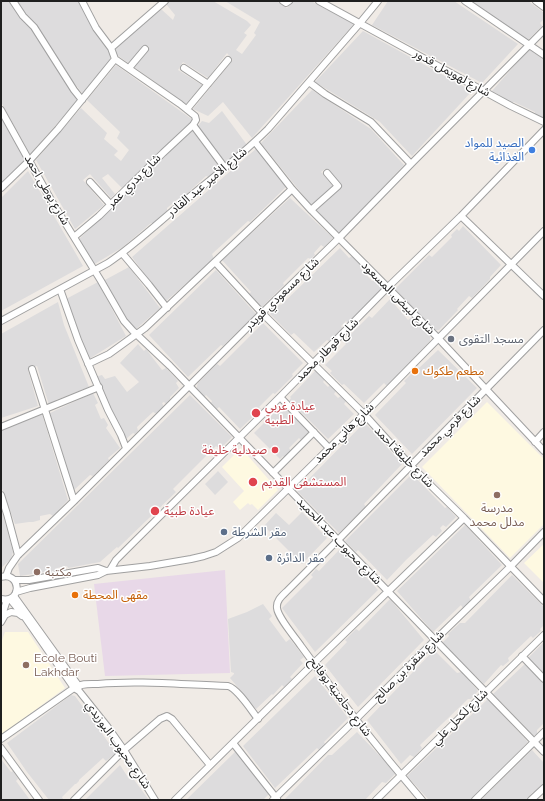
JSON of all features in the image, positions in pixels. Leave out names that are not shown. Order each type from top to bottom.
[{"type":"street","points":[[14,1],[23,16],[34,27],[82,100]]},
{"type":"street","points":[[82,1],[96,28],[111,48],[115,59],[187,109],[196,118],[196,122],[193,125],[225,168]]},
{"type":"street","points":[[111,48],[158,3],[165,1]]},
{"type":"street","points":[[283,1],[286,3],[289,1]]},
{"type":"street","name":"شارع الأمير عبد القادر","points":[[1,322],[108,263],[225,168],[255,142],[280,116],[378,1]]},
{"type":"street","points":[[465,1],[544,55]]},
{"type":"street","points":[[536,1],[544,7]]},
{"type":"street","name":"شارع لهويمل قدور","points":[[322,2],[544,122]]},
{"type":"street","name":"شارع مسعودي قويدر","points":[[3,576],[18,555],[339,238],[544,30]]},
{"type":"street","points":[[129,68],[145,49]]},
{"type":"street","points":[[1,188],[30,161],[115,59]]},
{"type":"street","points":[[187,109],[228,60]]},
{"type":"street","points":[[184,68],[208,84]]},
{"type":"street","points":[[308,82],[371,122],[411,164]]},
{"type":"street","name":"شارع بوطي احمد","points":[[1,110],[94,271]]},
{"type":"street","name":"شارع بدري عمر","points":[[74,237],[110,205],[162,153],[193,125]]},
{"type":"street","name":"شارع قوطار محمد","points":[[108,570],[122,554],[461,216],[544,130]]},
{"type":"street","name":"شارع لبيض المسعود","points":[[255,142],[292,189],[311,210],[438,338],[544,451]]},
{"type":"street","points":[[311,210],[338,186],[327,173]]},
{"type":"street","points":[[90,182],[110,205]]},
{"type":"street","points":[[88,364],[109,354],[151,324],[292,189]]},
{"type":"street","points":[[461,216],[544,296]]},
{"type":"street","name":"شارع هاني محمد","points":[[10,597],[30,588],[98,576],[108,570],[150,566],[190,559],[216,552],[230,544],[364,414],[544,231]]},
{"type":"street","points":[[122,253],[167,308]]},
{"type":"street","name":"شارع خليفة احمد","points":[[215,262],[262,313],[364,414],[411,466],[544,600]]},
{"type":"street","name":"شارع محبوب عبد الحميد","points":[[94,271],[124,321],[170,366],[544,752]]},
{"type":"street","points":[[60,289],[78,340],[126,448]]},
{"type":"street","name":"شارع قرمي محمد","points":[[288,590],[544,330]]},
{"type":"street","points":[[32,369],[74,501]]},
{"type":"street","points":[[1,427],[99,387]]},
{"type":"street","points":[[280,398],[329,448]]},
{"type":"street","points":[[273,473],[314,432]]},
{"type":"street","points":[[535,442],[544,432]]},
{"type":"street","points":[[1,495],[18,555]]},
{"type":"street","points":[[175,800],[464,518]]},
{"type":"street","name":"شارع شقرة بن صالح","points":[[276,799],[544,532]]},
{"type":"street","points":[[3,576],[15,580],[29,580],[98,568],[108,570]]},
{"type":"street","points":[[1,621],[10,597],[17,588],[15,580]]},
{"type":"street","name":"شارع دحامنية بوفاتح","points":[[288,590],[277,603],[278,611],[283,620],[356,719],[422,800]]},
{"type":"street","points":[[10,597],[77,688]]},
{"type":"street","points":[[10,597],[77,688]]},
{"type":"street","points":[[1,621],[5,615],[11,612],[24,616]]},
{"type":"street","name":"شارع لكحل علي","points":[[376,800],[544,635]]},
{"type":"street","points":[[522,656],[544,679]]},
{"type":"street","points":[[1,739],[77,688],[111,682],[228,686],[236,690],[258,719]]},
{"type":"street","name":"شارع محبوب البوزيدي","points":[[77,688],[124,750],[155,800]]},
{"type":"street","points":[[74,800],[124,750],[160,719],[167,716],[172,719],[210,765]]},
{"type":"street","points":[[475,800],[544,732]]},
{"type":"street","points":[[233,742],[276,799]]},
{"type":"street","points":[[1,748],[39,800]]},
{"type":"street","points":[[531,800],[544,788]]},
{"type":"shaded area","points":[[1,1],[11,1],[30,25],[78,100],[30,154],[1,102]]},
{"type":"shaded area","points":[[16,1],[79,1],[104,41],[110,54],[110,61],[83,94],[62,68]]},
{"type":"shaded area","points":[[170,1],[213,1],[247,21],[251,25],[244,33],[247,35],[236,50],[242,54],[256,35],[254,33],[260,22],[225,1],[277,1],[287,8],[292,1],[311,1],[354,24],[252,138],[223,102],[208,116],[193,109],[233,60],[227,53],[208,78],[183,62],[178,70],[202,85],[186,104],[134,67],[149,47],[145,45],[128,63],[116,54],[115,49],[161,9],[173,20],[175,15],[166,4]]},
{"type":"shaded area","points":[[388,1],[454,1],[518,44],[482,83],[372,25]]},
{"type":"shaded area","points":[[471,1],[528,1],[544,13],[544,19],[540,23],[542,26],[528,40]]},
{"type":"shaded area","points":[[363,31],[472,91],[412,156],[380,122],[315,82]]},
{"type":"shaded area","points":[[529,49],[544,60],[544,121],[535,116],[535,112],[514,102],[512,103],[492,91]]},
{"type":"shaded area","points":[[116,65],[193,120],[122,188],[108,174],[102,178],[115,194],[111,198],[90,174],[83,180],[104,205],[75,229],[36,160],[81,108],[107,133],[104,139],[118,151],[114,155],[121,161],[129,150],[117,138],[120,132],[87,100]]},
{"type":"shaded area","points":[[312,90],[371,129],[404,165],[339,234],[315,209],[341,186],[325,169],[321,172],[333,186],[311,205],[261,143]]},
{"type":"shaded area","points":[[222,111],[247,145],[225,164],[197,127],[202,121],[209,123]]},
{"type":"shaded area","points":[[1,116],[26,160],[1,184]]},
{"type":"shaded area","points":[[192,130],[220,168],[209,177],[206,176],[181,199],[178,199],[167,208],[167,211],[154,223],[151,223],[123,247],[93,265],[79,239]]},
{"type":"shaded area","points":[[258,147],[287,186],[250,222],[248,221],[212,254],[214,259],[165,302],[132,257]]},
{"type":"shaded area","points":[[28,171],[83,266],[1,311],[1,198]]},
{"type":"shaded area","points":[[290,198],[333,238],[324,247],[321,245],[314,253],[315,255],[311,259],[308,258],[262,307],[249,294],[251,292],[222,260]]},
{"type":"shaded area","points":[[463,226],[501,265],[472,298],[469,296],[439,330],[434,330],[395,289],[429,255],[432,257],[452,237],[451,235],[457,229],[459,231]]},
{"type":"shaded area","points":[[340,248],[349,258],[352,256],[362,266],[360,268],[372,281],[374,280],[382,288],[348,323],[346,321],[341,326],[343,329],[330,342],[327,340],[314,352],[294,333],[291,335],[270,314]]},
{"type":"shaded area","points":[[129,267],[160,308],[135,330],[124,318],[103,281]]},
{"type":"shaded area","points":[[216,270],[256,314],[188,377],[149,335]]},
{"type":"shaded area","points":[[98,282],[126,336],[89,359],[81,345],[66,299]]},
{"type":"shaded area","points":[[390,299],[408,320],[412,317],[430,336],[430,341],[387,386],[384,383],[364,403],[344,384],[342,385],[330,373],[332,371],[325,365],[346,344],[344,341],[369,316],[372,318]]},
{"type":"shaded area","points":[[58,302],[64,325],[89,387],[56,400],[57,402],[49,405],[37,366],[28,370],[38,406],[1,418],[1,334]]},
{"type":"shaded area","points":[[263,323],[303,363],[292,374],[293,376],[259,407],[261,409],[240,429],[219,407],[217,409],[211,403],[212,401],[206,395],[204,397],[197,391],[197,386],[198,383],[217,364],[220,366]]},
{"type":"shaded area","points":[[138,344],[144,351],[146,349],[162,370],[166,368],[178,381],[176,383],[179,388],[170,397],[166,404],[164,402],[162,403],[164,407],[157,414],[153,412],[137,427],[138,431],[135,434],[133,433],[126,439],[95,377],[102,375],[105,379],[115,376],[127,392],[139,382],[120,363]]},
{"type":"shaded area","points":[[438,350],[477,388],[412,454],[375,415],[406,383],[404,381]]},
{"type":"shaded area","points":[[316,370],[325,379],[323,382],[328,387],[330,385],[336,391],[334,394],[338,398],[341,396],[346,401],[344,404],[354,414],[328,439],[297,408],[288,402],[291,398],[290,397]]},
{"type":"shaded area","points":[[93,393],[98,403],[95,405],[101,419],[104,418],[108,425],[106,428],[120,448],[108,458],[109,460],[93,476],[90,475],[74,490],[50,413]]},
{"type":"shaded area","points":[[190,395],[232,437],[220,449],[216,446],[173,489],[176,492],[118,548],[117,547],[100,562],[68,568],[67,566],[57,568],[57,572],[45,572],[20,576],[18,564]]},
{"type":"shaded area","name":"مدرسة مدلل محمد","points":[[487,402],[544,459],[544,524],[510,558],[422,467]]},
{"type":"shaded area","points":[[281,406],[283,406],[309,432],[301,440],[299,438],[289,448],[292,452],[285,458],[283,456],[280,459],[254,433]]},
{"type":"shaded area","points":[[42,414],[68,500],[53,516],[50,514],[40,516],[40,520],[15,524],[1,486],[1,431]]},
{"type":"shaded area","points":[[363,424],[368,426],[402,464],[364,504],[366,507],[339,533],[297,491]]},
{"type":"shaded area","name":"المستشفى القديم","points":[[241,448],[278,490],[258,510],[252,504],[250,505],[248,503],[240,510],[233,502],[244,491],[222,467]]},
{"type":"shaded area","points":[[218,471],[228,482],[215,495],[205,484]]},
{"type":"shaded area","points":[[412,474],[445,508],[447,507],[456,517],[446,527],[443,525],[440,528],[442,531],[436,537],[433,535],[387,580],[358,550],[356,552],[345,541]]},
{"type":"shaded area","points":[[1,507],[13,552],[11,559],[1,568]]},
{"type":"shaded area","points":[[302,512],[327,538],[302,564],[264,526],[276,513],[289,525]]},
{"type":"shaded area","points":[[465,525],[502,565],[469,597],[471,601],[463,608],[461,605],[433,632],[397,591]]},
{"type":"shaded area","points":[[544,544],[544,583],[524,563]]},
{"type":"shaded area","points":[[340,549],[378,590],[315,652],[282,608],[313,577],[311,575],[316,569],[319,571]]},
{"type":"shaded area","points":[[225,570],[230,673],[105,676],[94,584]]},
{"type":"shaded area","points":[[512,575],[544,607],[544,625],[540,629],[541,631],[533,638],[531,636],[508,658],[509,661],[503,666],[501,665],[484,684],[442,643],[449,636],[448,634],[460,623],[465,623]]},
{"type":"shaded area","points":[[390,599],[424,640],[358,707],[325,665],[347,642],[345,640],[356,629],[359,631]]},
{"type":"shaded area","points":[[263,604],[272,616],[269,619],[286,642],[290,639],[304,657],[300,660],[303,663],[290,677],[292,679],[284,687],[282,685],[273,695],[272,694],[256,709],[230,678],[234,673],[231,672],[228,619]]},
{"type":"shaded area","name":"Ecole Bouti Lakhdar","points":[[5,632],[28,632],[65,688],[1,735],[1,643]]},
{"type":"shaded area","points":[[544,642],[544,674],[528,658]]},
{"type":"shaded area","points":[[434,650],[457,673],[462,672],[478,691],[420,745],[422,748],[414,757],[410,755],[401,764],[367,720]]},
{"type":"shaded area","points":[[526,663],[544,681],[544,723],[537,730],[537,734],[534,736],[493,694]]},
{"type":"shaded area","points":[[315,676],[348,718],[324,742],[326,745],[320,751],[317,748],[275,788],[243,746]]},
{"type":"shaded area","points":[[71,695],[75,696],[116,753],[106,761],[103,758],[62,797],[62,800],[49,800],[7,743]]},
{"type":"shaded area","points":[[488,699],[528,742],[471,800],[429,800],[407,776]]},
{"type":"shaded area","points":[[357,732],[396,773],[386,783],[382,782],[365,800],[284,800],[328,755],[332,755]]},
{"type":"shaded area","points":[[532,750],[544,763],[544,785],[535,793],[533,792],[526,800],[481,800]]},
{"type":"shaded area","points":[[236,751],[270,793],[263,800],[186,800]]},
{"type":"shaded area","points":[[1,759],[11,772],[13,771],[18,779],[16,781],[30,800],[1,800]]},
{"type":"shaded area","points":[[120,765],[129,779],[132,777],[149,800],[85,800]]},
{"type":"place","name":"الصيد للمواد الغذائية","points":[[532,150]]},
{"type":"place","name":"مسجد التقوى","points":[[451,339]]},
{"type":"place","name":"مطعم طكوك","points":[[415,371]]},
{"type":"place","name":"عيادة غربي الطبية","points":[[256,413]]},
{"type":"place","name":"صيدلية خليفة","points":[[275,450]]},
{"type":"place","name":"المستشفى القديم","points":[[253,482]]},
{"type":"place","name":"مدرسة مدلل محمد","points":[[497,495]]},
{"type":"place","name":"عيادة طبية","points":[[155,511]]},
{"type":"place","name":"مقر الشرطة","points":[[224,532]]},
{"type":"place","name":"مقر الدائرة","points":[[269,558]]},
{"type":"place","name":"مكتبة","points":[[37,572]]},
{"type":"place","name":"مقهى المحطة","points":[[75,595]]},
{"type":"place","name":"Ecole Bouti Lakhdar","points":[[26,665]]}]
